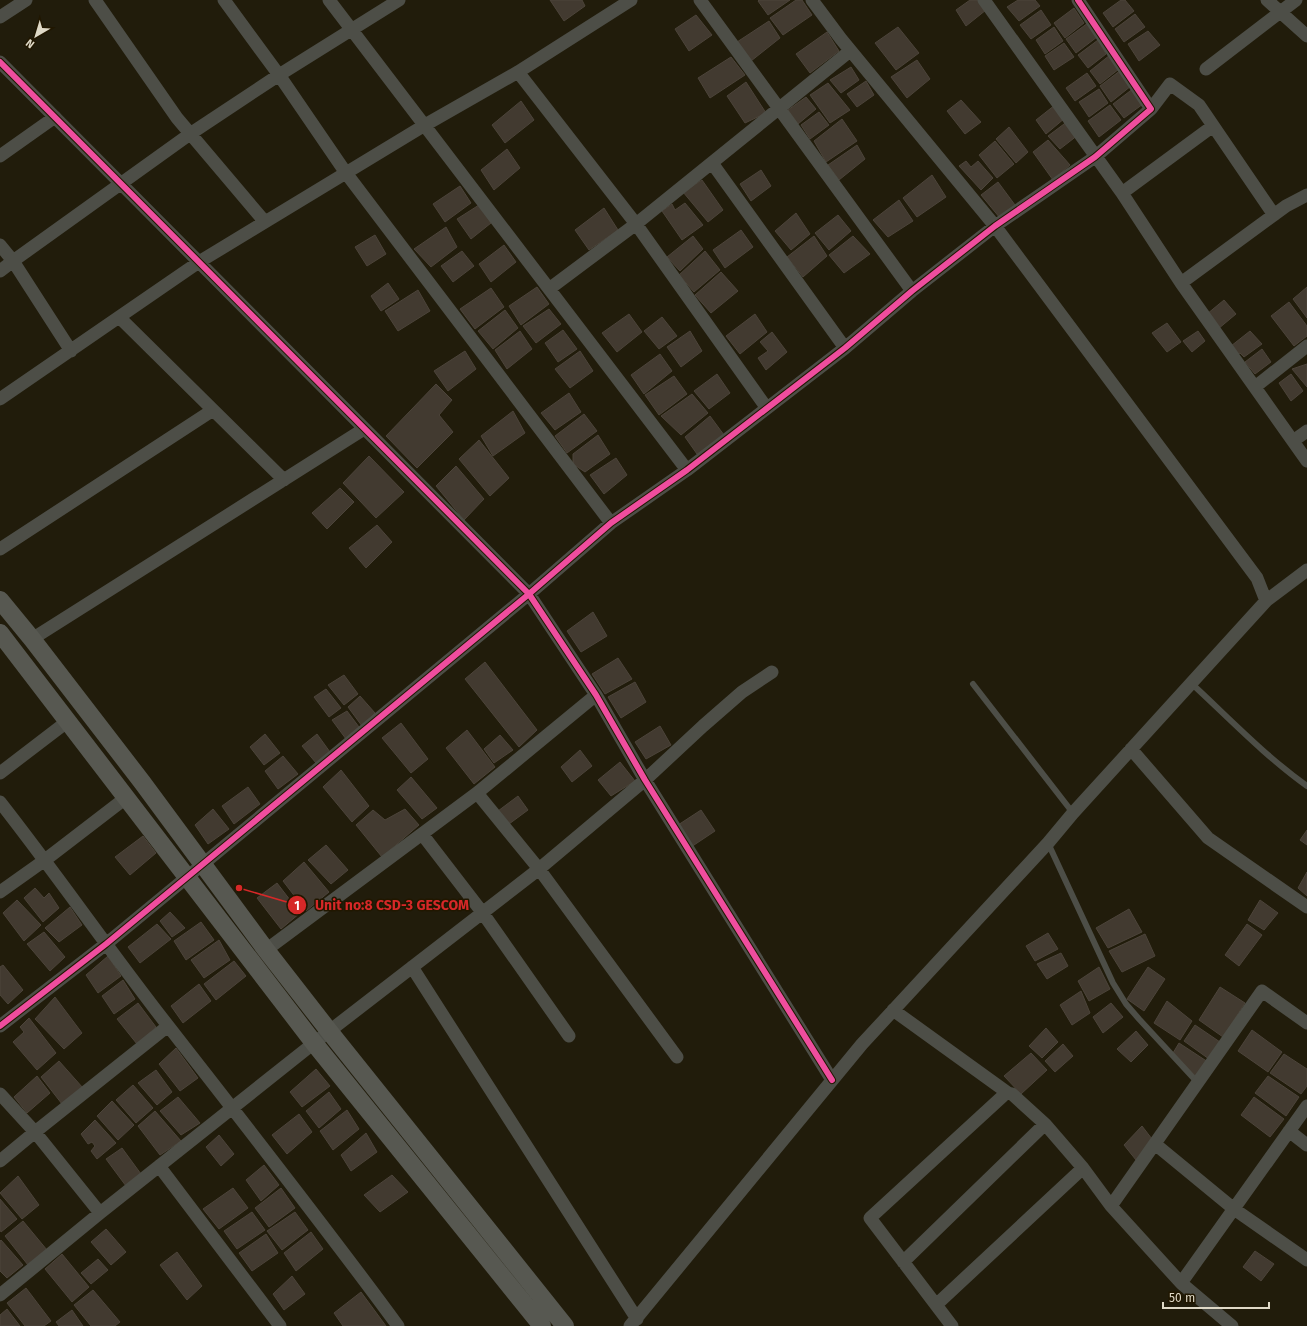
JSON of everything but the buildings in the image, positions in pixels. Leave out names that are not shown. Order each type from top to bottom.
[{"type":"street","points":[[95,0],[177,118],[265,222]]},
{"type":"street","points":[[224,0],[279,75],[346,173],[611,523]]},
{"type":"street","points":[[329,0],[687,470]]},
{"type":"street","points":[[0,271],[190,134],[279,75],[399,0]]},
{"type":"street","points":[[2,394],[71,351],[199,262],[425,125],[518,72],[631,0]]},
{"type":"street","points":[[700,0],[912,291]]},
{"type":"street","points":[[812,0],[850,51],[995,226],[1257,578],[1266,601]]},
{"type":"street","points":[[984,0],[1122,193],[1181,283],[1307,461]]},
{"type":"street","points":[[1078,0],[1151,109]]},
{"type":"street","points":[[1267,0],[1307,36]]},
{"type":"street","points":[[1206,69],[1296,0]]},
{"type":"street","points":[[0,17],[20,2]]},
{"type":"street","points":[[549,289],[636,224],[850,51]]},
{"type":"street","points":[[0,62],[529,594],[596,695],[645,780],[832,1080]]},
{"type":"street","points":[[518,72],[636,224],[766,407]]},
{"type":"street","points":[[0,1026],[106,944],[529,594],[611,523],[687,470],[766,407],[845,348],[912,291],[995,226],[1095,157],[1151,109],[1170,84],[1198,105],[1274,215]]},
{"type":"street","points":[[0,156],[55,117]]},
{"type":"street","points":[[1122,193],[1213,126]]},
{"type":"street","points":[[712,163],[845,348]]},
{"type":"street","points":[[1181,283],[1286,206],[1307,195]]},
{"type":"street","points":[[0,245],[13,261],[71,351]]},
{"type":"street","points":[[119,317],[284,480]]},
{"type":"street","points":[[1255,387],[1307,346]]},
{"type":"street","points":[[0,549],[213,410]]},
{"type":"street","points":[[32,639],[364,429]]},
{"type":"street","points":[[1293,441],[1307,431]]},
{"type":"street","points":[[412,967],[634,1322],[862,1044],[1048,843],[1073,813],[1266,601],[1307,570]]},
{"type":"street","points":[[0,600],[32,639],[203,864],[266,950],[329,1031],[565,1326]]},
{"type":"street","points":[[3,643],[68,721],[314,1043],[542,1326]]},
{"type":"street","points":[[0,1296],[100,1213],[329,1031],[539,869],[645,780],[703,726],[737,697],[772,672]]},
{"type":"street","points":[[266,950],[477,793],[596,695]]},
{"type":"street","points":[[0,773],[68,721]]},
{"type":"street","points":[[1131,749],[1208,838],[1307,907]]},
{"type":"street","points":[[477,793],[539,869],[677,1057]]},
{"type":"street","points":[[0,892],[45,860],[126,797]]},
{"type":"street","points":[[0,802],[168,1026],[233,1108],[398,1326]]},
{"type":"street","points":[[422,834],[482,912],[569,1036]]},
{"type":"street","points":[[1111,1206],[1262,991],[1307,1023]]},
{"type":"street","points":[[893,1010],[1008,1093],[1012,1094],[1045,1124],[1083,1168],[1111,1206],[1182,1283],[1223,1324]]},
{"type":"street","points":[[0,1161],[168,1026]]},
{"type":"street","points":[[952,1326],[870,1218],[1004,1095],[1008,1093]]},
{"type":"street","points":[[0,1094],[35,1132],[100,1213]]},
{"type":"street","points":[[1182,1283],[1307,1106]]},
{"type":"street","points":[[903,1262],[1045,1124]]},
{"type":"street","points":[[1289,1131],[1307,1145]]},
{"type":"street","points":[[1155,1144],[1234,1209],[1307,1260]]},
{"type":"street","points":[[159,1166],[280,1326]]},
{"type":"street","points":[[936,1305],[1083,1168]]},
{"type":"lane","points":[[1191,683],[1269,756],[1307,786]]},
{"type":"lane","points":[[973,684],[1073,813]]},
{"type":"lane","points":[[1048,843],[1113,983],[1126,1004],[1198,1083]]},
{"type":"cycle path","points":[[0,1026],[106,944],[529,594],[611,523],[687,470],[845,348],[912,291],[995,226],[1095,157],[1151,109],[1078,0]]},
{"type":"cycle path","points":[[0,62],[529,594],[596,695],[645,780],[832,1080]]},
{"type":"place","name":"Unit no:8 CSD-3 GESCOM","points":[[239,888]]}]
